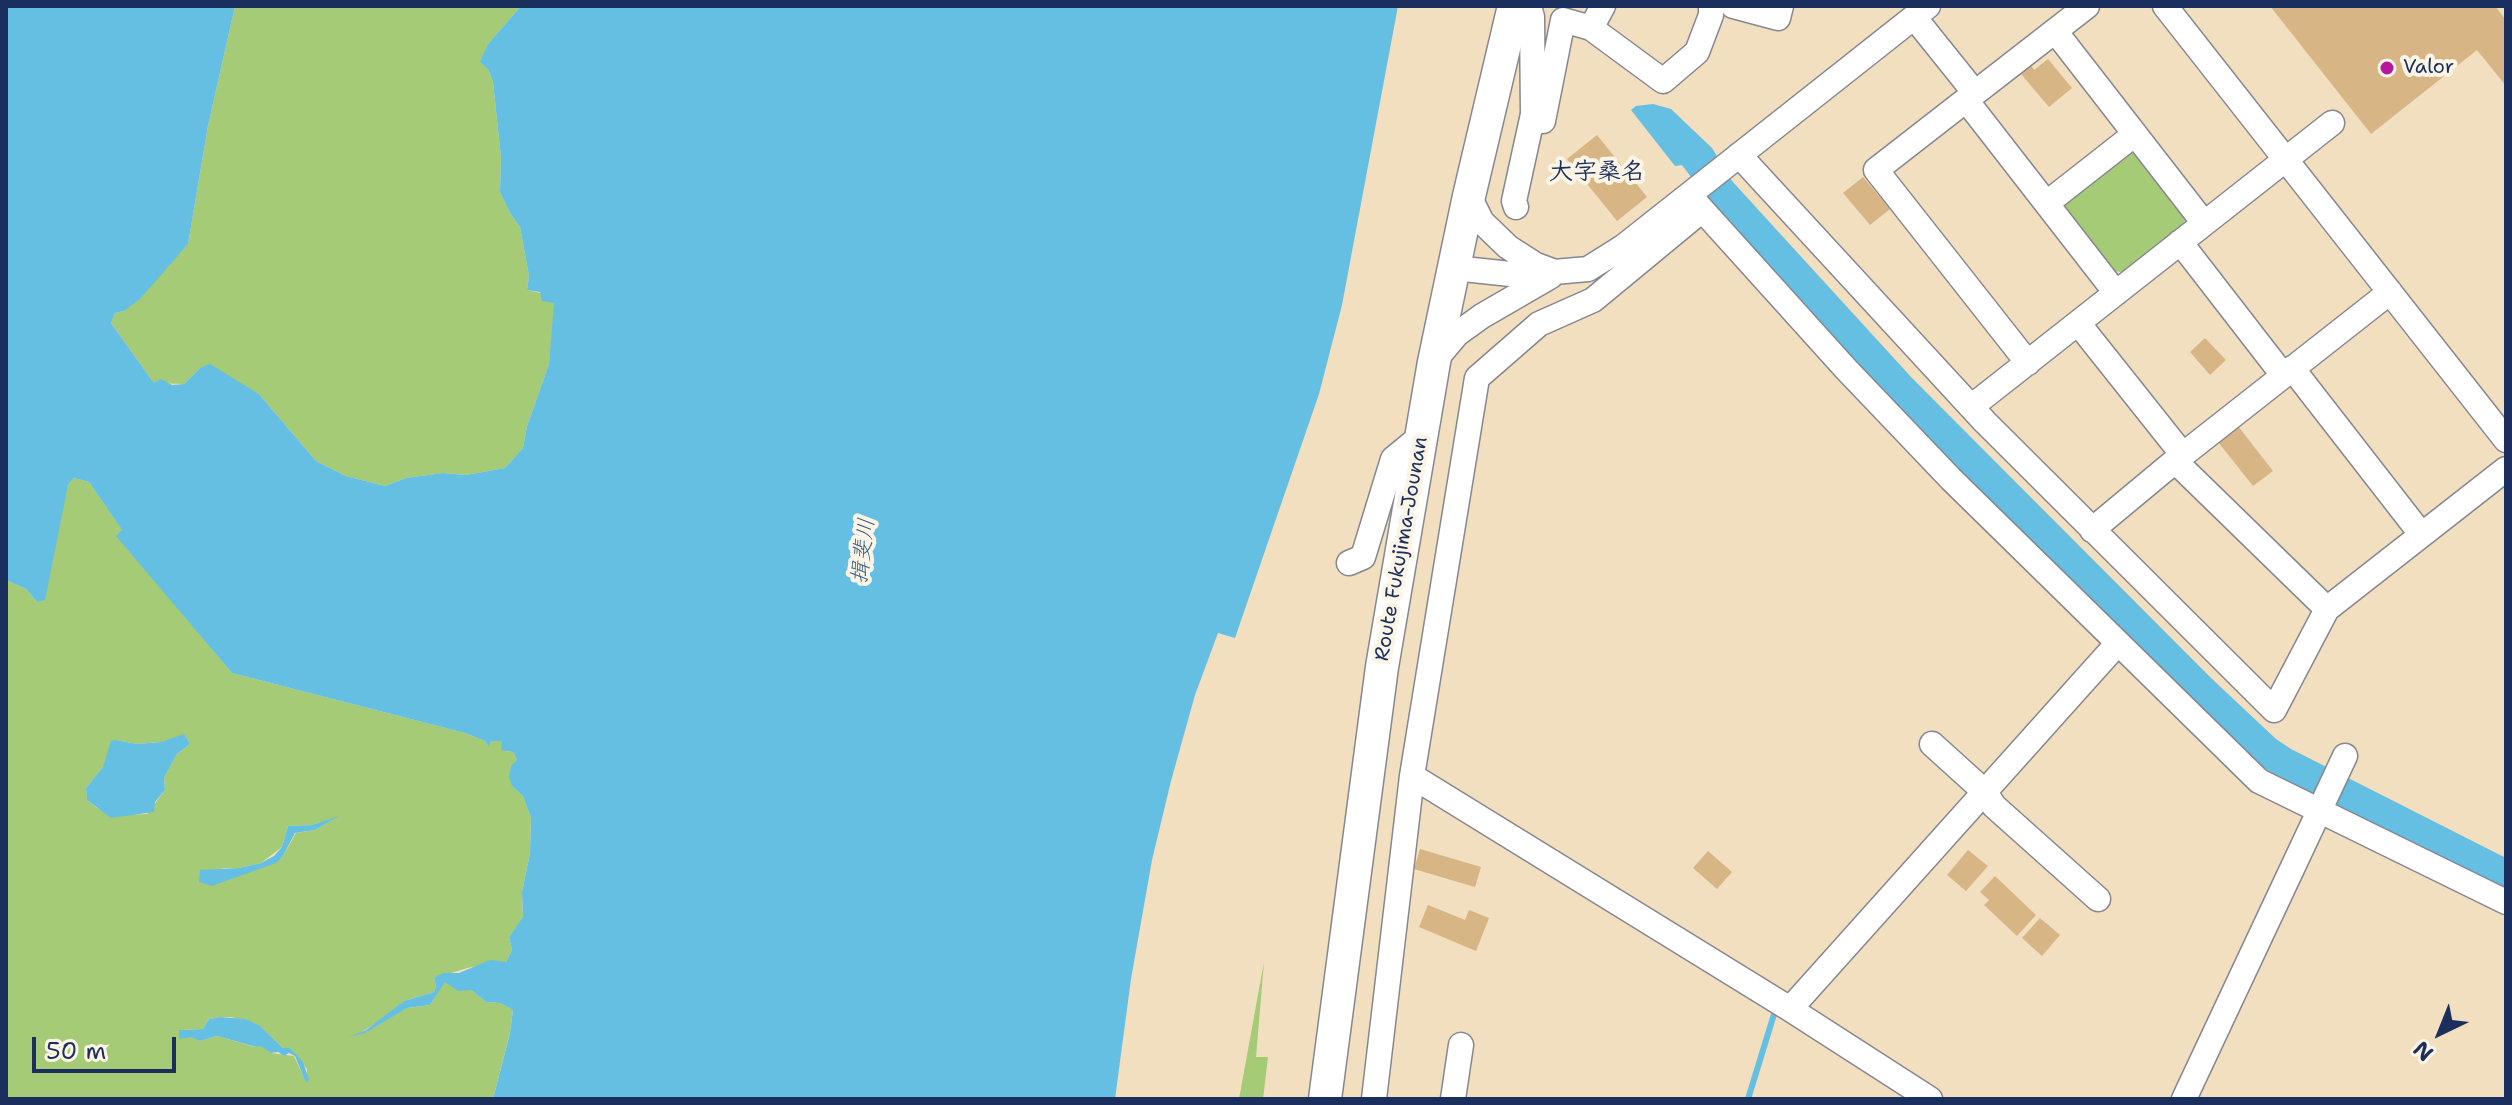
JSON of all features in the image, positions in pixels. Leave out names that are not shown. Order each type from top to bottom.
[{"type":"main road","name":"Route Fukujima-Jounan","points":[[1325,1099],[1382,667],[1421,436],[1469,196],[1514,6]]},
{"type":"street","points":[[1516,207],[1514,201],[1532,128],[1532,17],[1529,6]]},
{"type":"street","points":[[1591,28],[1603,6]]},
{"type":"street","points":[[1532,128],[1541,129],[1563,20],[1591,28],[1663,81],[1697,52],[1711,15],[1711,6]]},
{"type":"street","points":[[1733,6],[1778,18],[1781,6]]},
{"type":"street","points":[[2028,363],[1876,170],[2087,6]]},
{"type":"street","points":[[2165,6],[2506,440]]},
{"type":"street","points":[[1374,1099],[1412,776],[1477,378],[1539,324],[1593,300],[1739,155],[1921,12],[1970,97],[2116,293]]},
{"type":"street","points":[[2055,31],[2204,223]]},
{"type":"street","points":[[1971,407],[2332,123]]},
{"type":"street","points":[[2047,203],[2135,134]]},
{"type":"street","points":[[1739,155],[1971,407],[2274,710],[2327,609],[2506,469]]},
{"type":"street","points":[[1469,196],[1482,222],[1508,247],[1536,265],[1557,273]]},
{"type":"street","points":[[1454,268],[1520,275],[1588,269],[1697,198]]},
{"type":"street","points":[[1697,198],[1846,369],[1941,468],[2259,781],[2506,902]]},
{"type":"street","points":[[2180,242],[2421,534]]},
{"type":"street","points":[[1434,362],[1457,334],[1557,273]]},
{"type":"street","points":[[2092,530],[2287,371],[2390,292]]},
{"type":"street","points":[[2078,323],[2179,458],[2327,609]]},
{"type":"street","points":[[1349,563],[1363,557],[1393,459],[1421,436]]},
{"type":"street","points":[[1790,1009],[2118,643]]},
{"type":"street","points":[[1932,744],[1985,792],[1994,806],[2098,899]]},
{"type":"street","points":[[2184,1099],[2345,756]]},
{"type":"street","points":[[1412,776],[1930,1099]]},
{"type":"street","points":[[1453,1099],[1461,1045]]},
{"type":"green space","points":[[235,6],[521,6],[488,44],[488,69],[493,82],[501,158],[500,192],[520,227],[529,276],[527,290],[540,293],[554,303],[554,314],[549,364],[527,426],[523,448],[505,468],[466,475],[443,473],[406,478],[385,486],[346,476],[316,461],[259,394],[200,368],[184,384],[154,383],[111,323],[115,313],[124,311],[188,244],[208,126]]},
{"type":"green space","points":[[2125,150],[2137,152],[2186,213],[2184,225],[2124,272],[2110,271],[2062,208],[2064,199]]},
{"type":"green space","points":[[74,478],[89,482],[123,531],[117,535],[232,673],[465,733],[485,741],[489,746],[491,741],[502,741],[506,751],[513,752],[517,760],[512,786],[523,796],[531,818],[530,853],[522,892],[523,918],[509,937],[512,950],[506,962],[471,967],[434,978],[434,992],[404,1001],[357,1035],[407,1008],[430,1005],[445,981],[471,990],[486,1002],[500,1003],[513,1010],[493,1099],[6,1099],[6,580],[26,589],[37,602],[68,485]],"holes":[[[184,735],[190,744],[177,754],[164,778],[165,790],[147,814],[124,815],[97,808],[87,800],[86,788],[103,767],[116,740],[137,744],[161,742]],[[335,818],[315,830],[296,833],[283,856],[261,868],[245,872],[219,868],[261,863],[282,847],[288,826],[312,825]],[[231,1017],[259,1025],[283,1048],[290,1048],[307,1069],[306,1082],[294,1056],[271,1053],[261,1045],[255,1047],[217,1036],[200,1041],[179,1030],[203,1029],[209,1019]]]},
{"type":"green space","points":[[1264,962],[1256,1057],[1268,1057],[1263,1099],[1239,1099]]},
{"type":"water","name":"揖斐川","points":[[6,6],[235,6],[208,126],[188,244],[140,299],[124,311],[115,313],[111,323],[154,383],[161,379],[172,385],[184,384],[200,368],[210,364],[259,394],[316,461],[346,476],[385,486],[406,478],[443,473],[466,475],[505,468],[523,448],[527,426],[549,364],[554,303],[542,301],[540,292],[527,290],[529,276],[520,227],[500,192],[501,158],[493,82],[488,69],[480,62],[488,44],[521,6],[1398,6],[1342,305],[1319,394],[1235,638],[1218,633],[1195,695],[1171,781],[1152,860],[1131,979],[1115,1099],[493,1099],[513,1010],[500,1003],[486,1002],[471,990],[458,991],[445,982],[430,1005],[407,1008],[365,1033],[349,1037],[366,1030],[404,1001],[434,992],[434,978],[443,973],[459,973],[490,960],[506,962],[512,950],[509,937],[523,917],[522,892],[530,853],[531,818],[523,796],[512,786],[509,777],[511,766],[517,760],[513,752],[501,750],[502,741],[491,741],[489,747],[485,741],[465,733],[232,673],[116,536],[122,530],[89,482],[74,478],[68,485],[45,600],[37,602],[26,589],[6,580]]},
{"type":"water","points":[[1653,104],[1671,109],[1712,148],[1732,181],[1912,378],[2211,678],[2276,739],[2506,858],[2506,893],[2262,766],[2117,630],[1883,396],[1709,201],[1682,165],[1675,166],[1631,110],[1636,106]]},
{"type":"water","points":[[184,734],[190,744],[177,754],[164,778],[165,790],[155,802],[154,812],[111,818],[87,800],[86,788],[103,767],[111,741],[137,744],[161,742]]},
{"type":"water","points":[[339,816],[315,830],[295,833],[276,863],[212,886],[199,882],[200,870],[239,868],[261,863],[274,856],[282,847],[288,826],[312,825]]},
{"type":"water","points":[[209,1019],[245,1019],[259,1025],[303,1062],[309,1080],[306,1083],[295,1056],[289,1053],[284,1056],[278,1052],[271,1053],[261,1046],[217,1036],[200,1041],[191,1037],[179,1039],[179,1030],[203,1029]]},
{"type":"building","name":"Valor","points":[[2270,6],[2495,6],[2506,20],[2506,86],[2477,50],[2371,134]]},
{"type":"building","points":[[2048,59],[2072,88],[2049,107],[2021,74],[2031,65],[2034,70]]},
{"type":"building","points":[[1597,135],[1647,197],[1617,221],[1567,159]]},
{"type":"building","points":[[1863,177],[1890,209],[1870,225],[1843,193]]},
{"type":"building","points":[[2205,338],[2226,360],[2210,375],[2190,352]]},
{"type":"building","points":[[2238,426],[2273,471],[2253,486],[2218,442]]},
{"type":"building","points":[[1420,849],[1481,867],[1475,887],[1414,869]]},
{"type":"building","points":[[1968,850],[1988,866],[1966,891],[1947,875]]},
{"type":"building","points":[[1708,851],[1732,872],[1717,889],[1693,868]]},
{"type":"building","points":[[1995,876],[2036,915],[2017,936],[1984,905],[1989,900],[1980,892]]},
{"type":"building","points":[[1428,905],[1465,920],[1469,910],[1489,918],[1476,951],[1419,927]]},
{"type":"building","points":[[2040,918],[2060,935],[2042,956],[2022,938]]},
{"type":"waterway","points":[[1748,1099],[1775,1011]]},
{"type":"place","name":"Valor","points":[[2387,68]]},
{"type":"district","name":"大字桑名","points":[[1597,173]]}]
